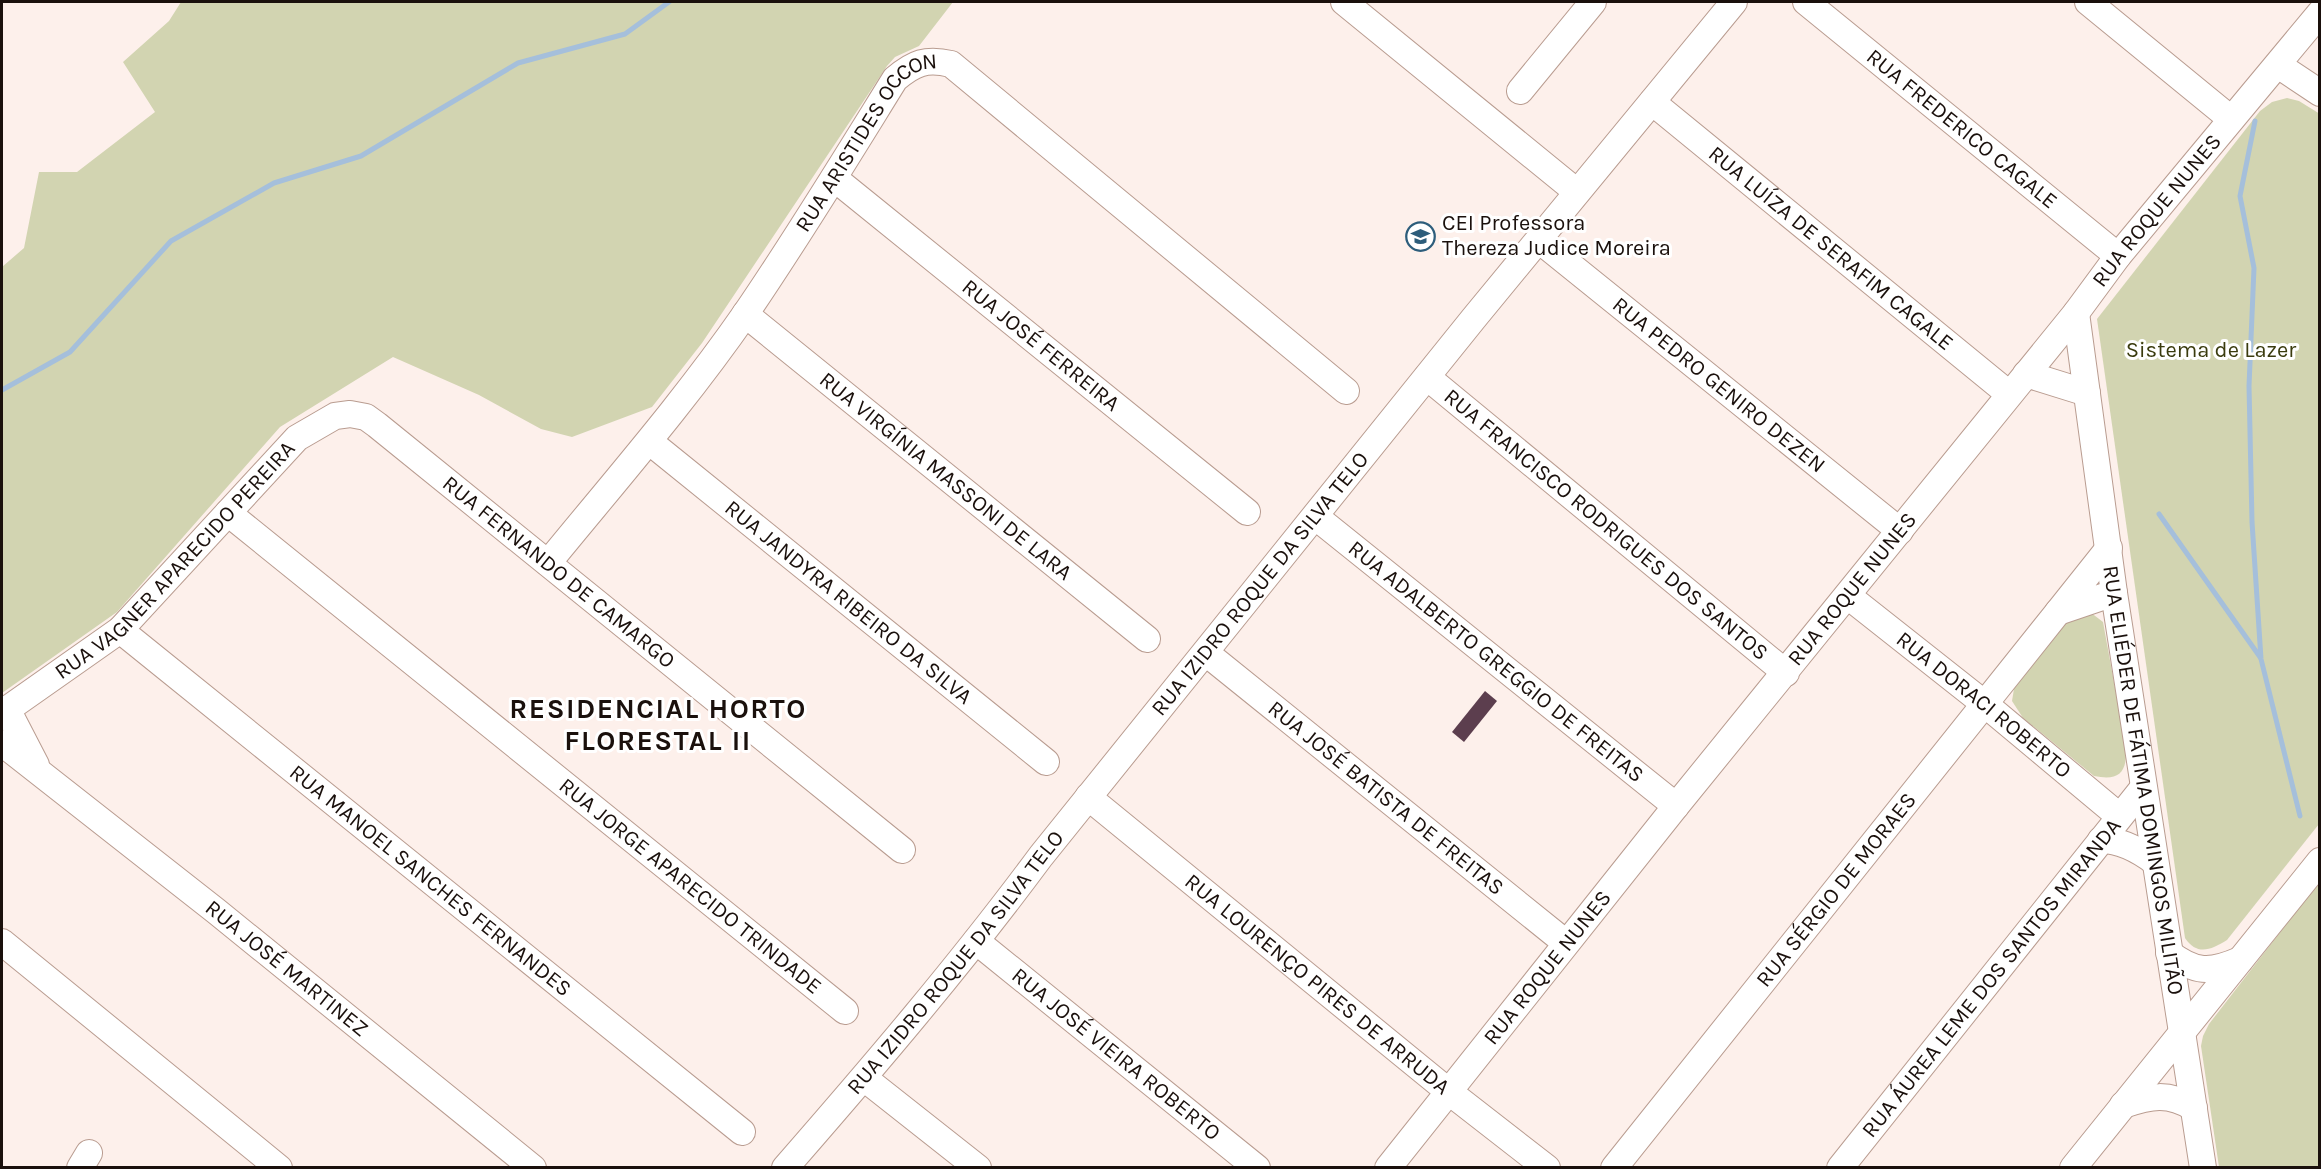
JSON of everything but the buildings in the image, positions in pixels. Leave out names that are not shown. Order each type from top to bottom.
[{"type":"street","points":[[1344,2],[1577,192]]},
{"type":"street","points":[[1520,91],[1593,2]]},
{"type":"street","name":"RUA IZIDRO ROQUE DA SILVA TELO","points":[[785,1167],[864,1078],[976,941],[1088,797],[1427,377],[1734,2]]},
{"type":"street","name":"RUA FREDERICO CAGALE","points":[[1806,2],[2118,256]]},
{"type":"street","points":[[2088,2],[2231,119]]},
{"type":"street","name":"RUA ROQUE NUNES","points":[[1388,1167],[1676,806],[2076,313],[2118,256],[2319,13]]},
{"type":"street","name":"RUA ARISTIDES OCCON","points":[[548,563],[650,442],[745,314],[834,178],[895,79],[908,68],[922,63],[935,61],[951,64],[1347,391]]},
{"type":"street","points":[[2278,65],[2319,93]]},
{"type":"street","name":"RUA LUÍZA DE SERAFIM CAGALE","points":[[1652,102],[2009,394]]},
{"type":"street","name":"RUA JOSÉ FERREIRA","points":[[834,178],[1247,512]]},
{"type":"street","name":"RUA PEDRO GENIRO DEZEN","points":[[1539,240],[1900,531]]},
{"type":"street","name":"RUA ELIÉDER DE FÁTIMA DOMINGOS MILITÃO","points":[[2076,313],[2114,593],[2203,1167]]},
{"type":"street","name":"RUA VIRGÍNIA MASSONI DE LARA","points":[[745,314],[1147,639]]},
{"type":"street","points":[[2026,374],[2087,393]]},
{"type":"street","name":"RUA FRANCISCO RODRIGUES DOS SANTOS","points":[[1427,377],[1785,673]]},
{"type":"street","name":"RUA VAGNER APARECIDO PEREIRA","points":[[4,711],[120,630],[297,438],[335,416],[350,414]]},
{"type":"street","name":"RUA FERNANDO DE CAMARGO","points":[[350,414],[366,417],[377,425],[902,850]]},
{"type":"street","name":"RUA JANDYRA RIBEIRO DA SILVA","points":[[650,442],[1046,762]]},
{"type":"street","name":"RUA JORGE APARECIDO TRINDADE","points":[[228,513],[845,1011]]},
{"type":"street","name":"RUA ADALBERTO GREGGIO DE FREITAS","points":[[1316,517],[1676,806]]},
{"type":"street","name":"RUA SÉRGIO DE MORAES","points":[[1614,1167],[1986,705],[2109,548]]},
{"type":"street","points":[[2058,612],[2114,593]]},
{"type":"street","name":"RUA DORACI ROBERTO","points":[[1848,596],[1986,705],[2119,816]]},
{"type":"street","name":"RUA MANOEL SANCHES FERNANDES","points":[[120,630],[742,1132]]},
{"type":"street","name":"RUA JOSÉ BATISTA DE FREITAS","points":[[1206,653],[1566,943]]},
{"type":"street","name":"RUA JOSÉ MARTINEZ","points":[[4,711],[39,771]]},
{"type":"street","name":"RUA JOSÉ MARTINEZ","points":[[2,743],[216,911],[533,1167]]},
{"type":"street","name":"RUA ÁUREA LEME DOS SANTOS MIRANDA","points":[[1840,1167],[2143,788]]},
{"type":"street","name":"RUA LOURENÇO PIRES DE ARRUDA","points":[[1088,797],[1448,1091],[1547,1167]]},
{"type":"street","points":[[2102,840],[2113,840],[2142,852],[2155,862]]},
{"type":"street","points":[[2073,1167],[2319,861]]},
{"type":"street","name":"RUA JOSÉ VIEIRA ROBERTO","points":[[976,941],[1257,1167]]},
{"type":"street","points":[[2,942],[279,1167]]},
{"type":"street","points":[[2169,953],[2186,966],[2205,969],[2223,967],[2240,960]]},
{"type":"street","points":[[864,1078],[978,1167]]},
{"type":"street","points":[[2123,1105],[2163,1096],[2181,1100],[2194,1108]]},
{"type":"green space","points":[[181,2],[953,2],[919,46],[895,57],[887,66],[702,343],[652,407],[572,437],[541,429],[479,395],[393,357],[280,427],[117,612],[2,693],[2,267],[24,248],[39,172],[77,172],[155,112],[123,62],[169,21]]},
{"type":"green space","name":"Sistema de Lazer","points":[[2287,98],[2299,101],[2320,114],[2319,824],[2227,940],[2210,949],[2199,949],[2185,938],[2097,319],[2260,111],[2272,102]]},
{"type":"green space","points":[[2090,612],[2103,622],[2126,748],[2123,769],[2120,773],[2110,777],[2094,776],[2023,718],[2012,701],[2015,683],[2065,624],[2079,613]]},
{"type":"green space","points":[[2319,882],[2319,1167],[2219,1167],[2201,1046],[2203,1036],[2209,1024]]},
{"type":"waterway","points":[[2,390],[70,352],[171,241],[274,183],[361,156],[518,63],[625,34],[669,2]]},
{"type":"waterway","points":[[2255,121],[2240,196],[2254,268],[2249,386],[2252,522],[2261,659],[2300,816]]},
{"type":"waterway","points":[[2159,514],[2260,657]]},
{"type":"place","name":"CEI Professora Thereza Judice Moreira","points":[[1421,236]]},
{"type":"district","name":"RESIDENCIAL HORTO FLORESTAL II","points":[[658,724]]}]
